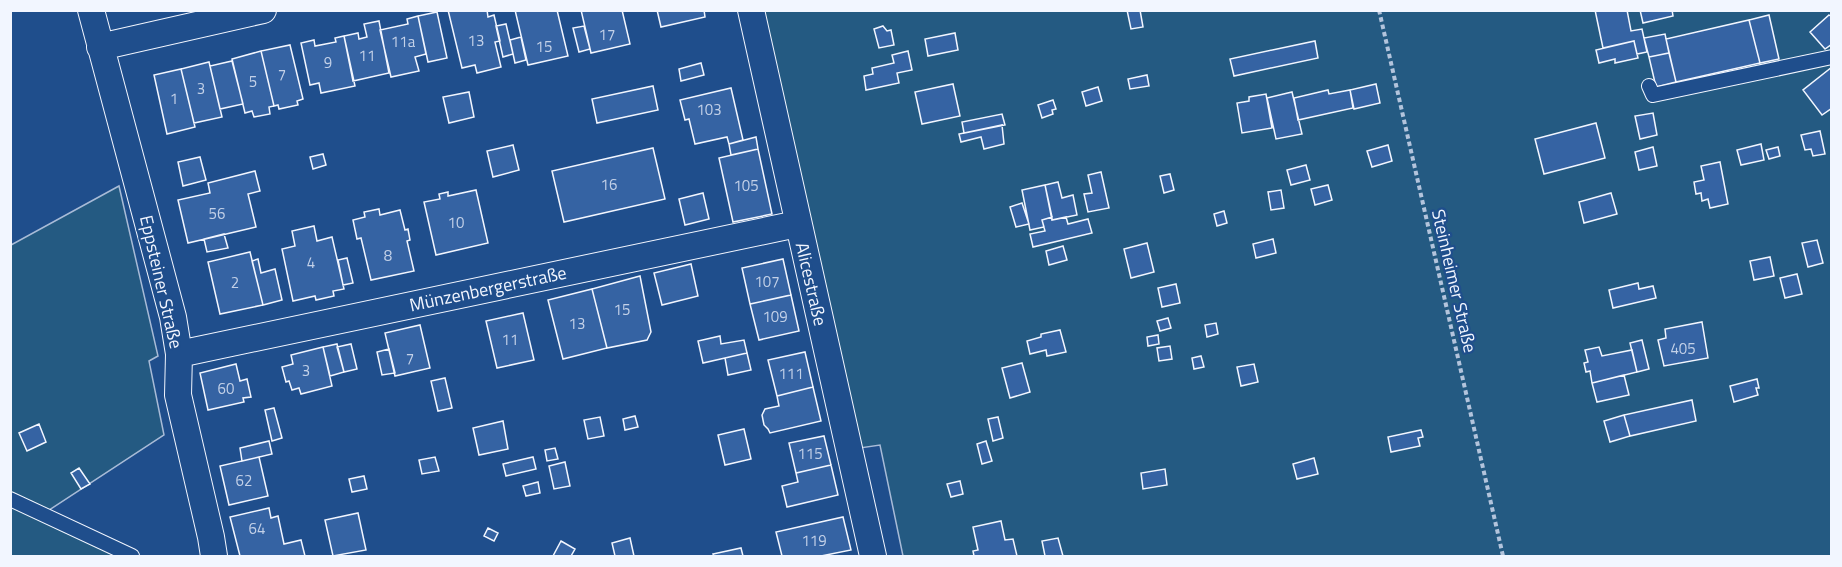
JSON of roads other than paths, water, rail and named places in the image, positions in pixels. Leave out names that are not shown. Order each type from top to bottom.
[{"type":"street","name":"Eppsteiner Straße","points":[[91,10],[172,317],[179,354],[178,395],[214,556]]},
{"type":"street","name":"Alicestraße","points":[[751,10],[873,556]]},
{"type":"street","points":[[100,47],[258,11]]},
{"type":"street","name":"Münzenbergerstraße","points":[[179,354],[797,224]]},
{"type":"lane","points":[[1649,86],[1653,95],[1832,57]]},
{"type":"lane","points":[[10,499],[132,556]]}]
